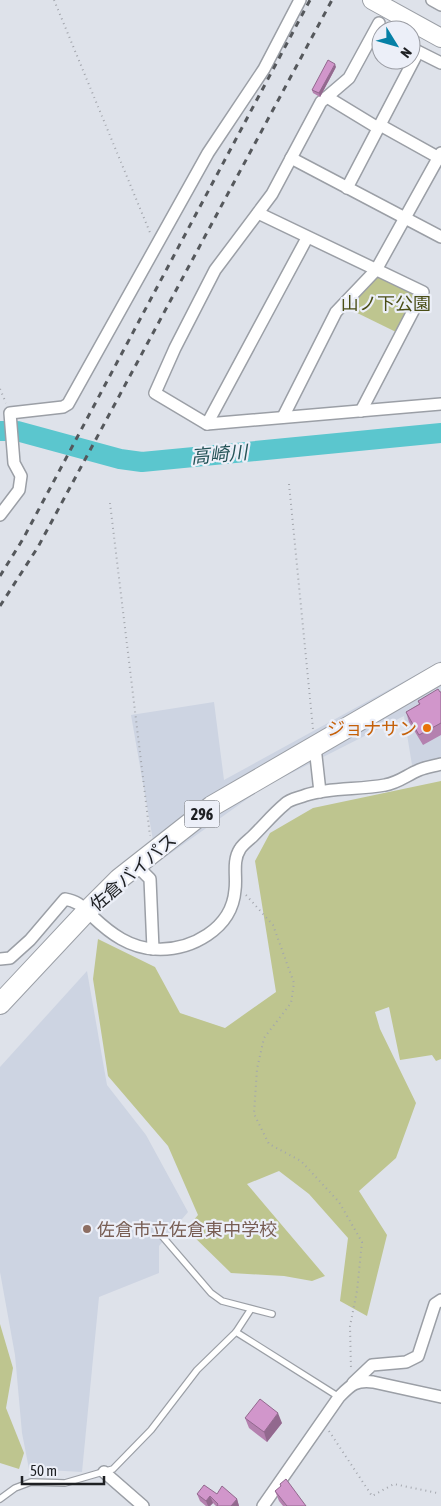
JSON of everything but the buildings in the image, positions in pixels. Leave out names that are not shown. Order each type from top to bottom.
[{"type":"highway","name":"佐倉バイパス","points":[[0,1004],[87,912],[136,865],[212,806],[441,673]]},
{"type":"main road","points":[[374,1],[441,38]]},
{"type":"street","points":[[0,516],[19,490],[21,476],[14,463],[10,413],[63,407],[68,404],[208,153],[264,69],[300,0]]},
{"type":"street","points":[[432,0],[441,5]]},
{"type":"street","points":[[371,40],[349,78],[321,102],[272,194],[215,270],[175,348],[156,393],[207,424],[438,404],[441,393]]},
{"type":"street","points":[[421,53],[441,63]]},
{"type":"street","points":[[347,188],[406,70]]},
{"type":"street","points":[[283,417],[336,312],[376,270],[440,156],[379,126],[327,97]]},
{"type":"street","points":[[291,158],[441,237]]},
{"type":"street","points":[[258,213],[423,292],[361,411]]},
{"type":"street","points":[[207,424],[307,238]]},
{"type":"street","points":[[315,747],[320,792]]},
{"type":"street","points":[[0,959],[10,958],[30,940],[65,899],[76,901],[106,929],[120,939],[137,947],[153,949],[177,948],[196,942],[213,931],[225,919],[233,903],[236,889],[234,873],[239,850],[287,802],[320,792],[382,786],[398,782],[419,770],[441,764]]},
{"type":"street","points":[[136,865],[150,879],[153,949]]},
{"type":"street","points":[[263,1506],[339,1396],[372,1365],[406,1362],[418,1356],[435,1304],[441,1300]]},
{"type":"street","points":[[352,1384],[363,1381],[373,1382],[441,1397]]},
{"type":"street","points":[[104,1472],[143,1506]]},
{"type":"lane","points":[[162,1236],[211,1293],[222,1301],[272,1314]]},
{"type":"lane","points":[[0,1499],[15,1488],[31,1482],[65,1483],[113,1469],[151,1430],[197,1370],[236,1332],[251,1309]]},
{"type":"lane","points":[[236,1332],[339,1396]]},
{"type":"path","points":[[54,0],[149,234],[160,239]]},
{"type":"path","points":[[0,389],[10,413]]},
{"type":"path","points":[[289,484],[315,747]]},
{"type":"path","points":[[110,503],[152,852]]},
{"type":"path","points":[[236,889],[250,897],[273,925],[294,983],[291,1003],[264,1038],[257,1068],[254,1114],[270,1144],[301,1161],[339,1202],[362,1242],[357,1291],[350,1326],[352,1384]]},
{"type":"path","points":[[322,1421],[372,1496],[394,1484],[437,1493]]},
{"type":"shaded area","points":[[441,661],[441,762],[412,765],[404,716],[264,787],[157,863],[131,715],[214,702],[224,780]]},
{"type":"shaded area","name":"佐倉市立佐倉東中学校","points":[[87,971],[107,1085],[146,1135],[188,1212],[159,1246],[159,1273],[99,1297],[82,1472],[29,1469],[22,1433],[15,1355],[0,1272],[0,1067]]},
{"type":"green space","name":"山ノ下公園","points":[[377,275],[413,292],[414,299],[396,332],[345,307]]},
{"type":"green space","points":[[441,781],[441,1059],[436,1061],[432,1055],[400,1060],[389,1007],[375,1012],[380,1029],[416,1103],[396,1158],[359,1191],[387,1235],[367,1316],[340,1301],[348,1238],[309,1194],[279,1171],[247,1184],[325,1276],[312,1281],[284,1276],[231,1273],[186,1229],[198,1215],[168,1146],[108,1076],[93,979],[98,939],[155,967],[180,1013],[225,1028],[276,992],[255,861],[270,833],[313,808]]},
{"type":"green space","points":[[0,1324],[13,1368],[6,1408],[24,1453],[19,1469],[0,1463]]},
{"type":"waterway","name":"高崎川","points":[[0,431],[17,431],[120,459],[142,462],[441,433]]},
{"type":"railway","points":[[0,576],[23,539],[310,0]]},
{"type":"railway","points":[[0,606],[38,547],[332,0]]},
{"type":"place","name":"ジョナサン","points":[[427,728]]},
{"type":"place","name":"佐倉市立佐倉東中学校","points":[[87,1229]]}]
